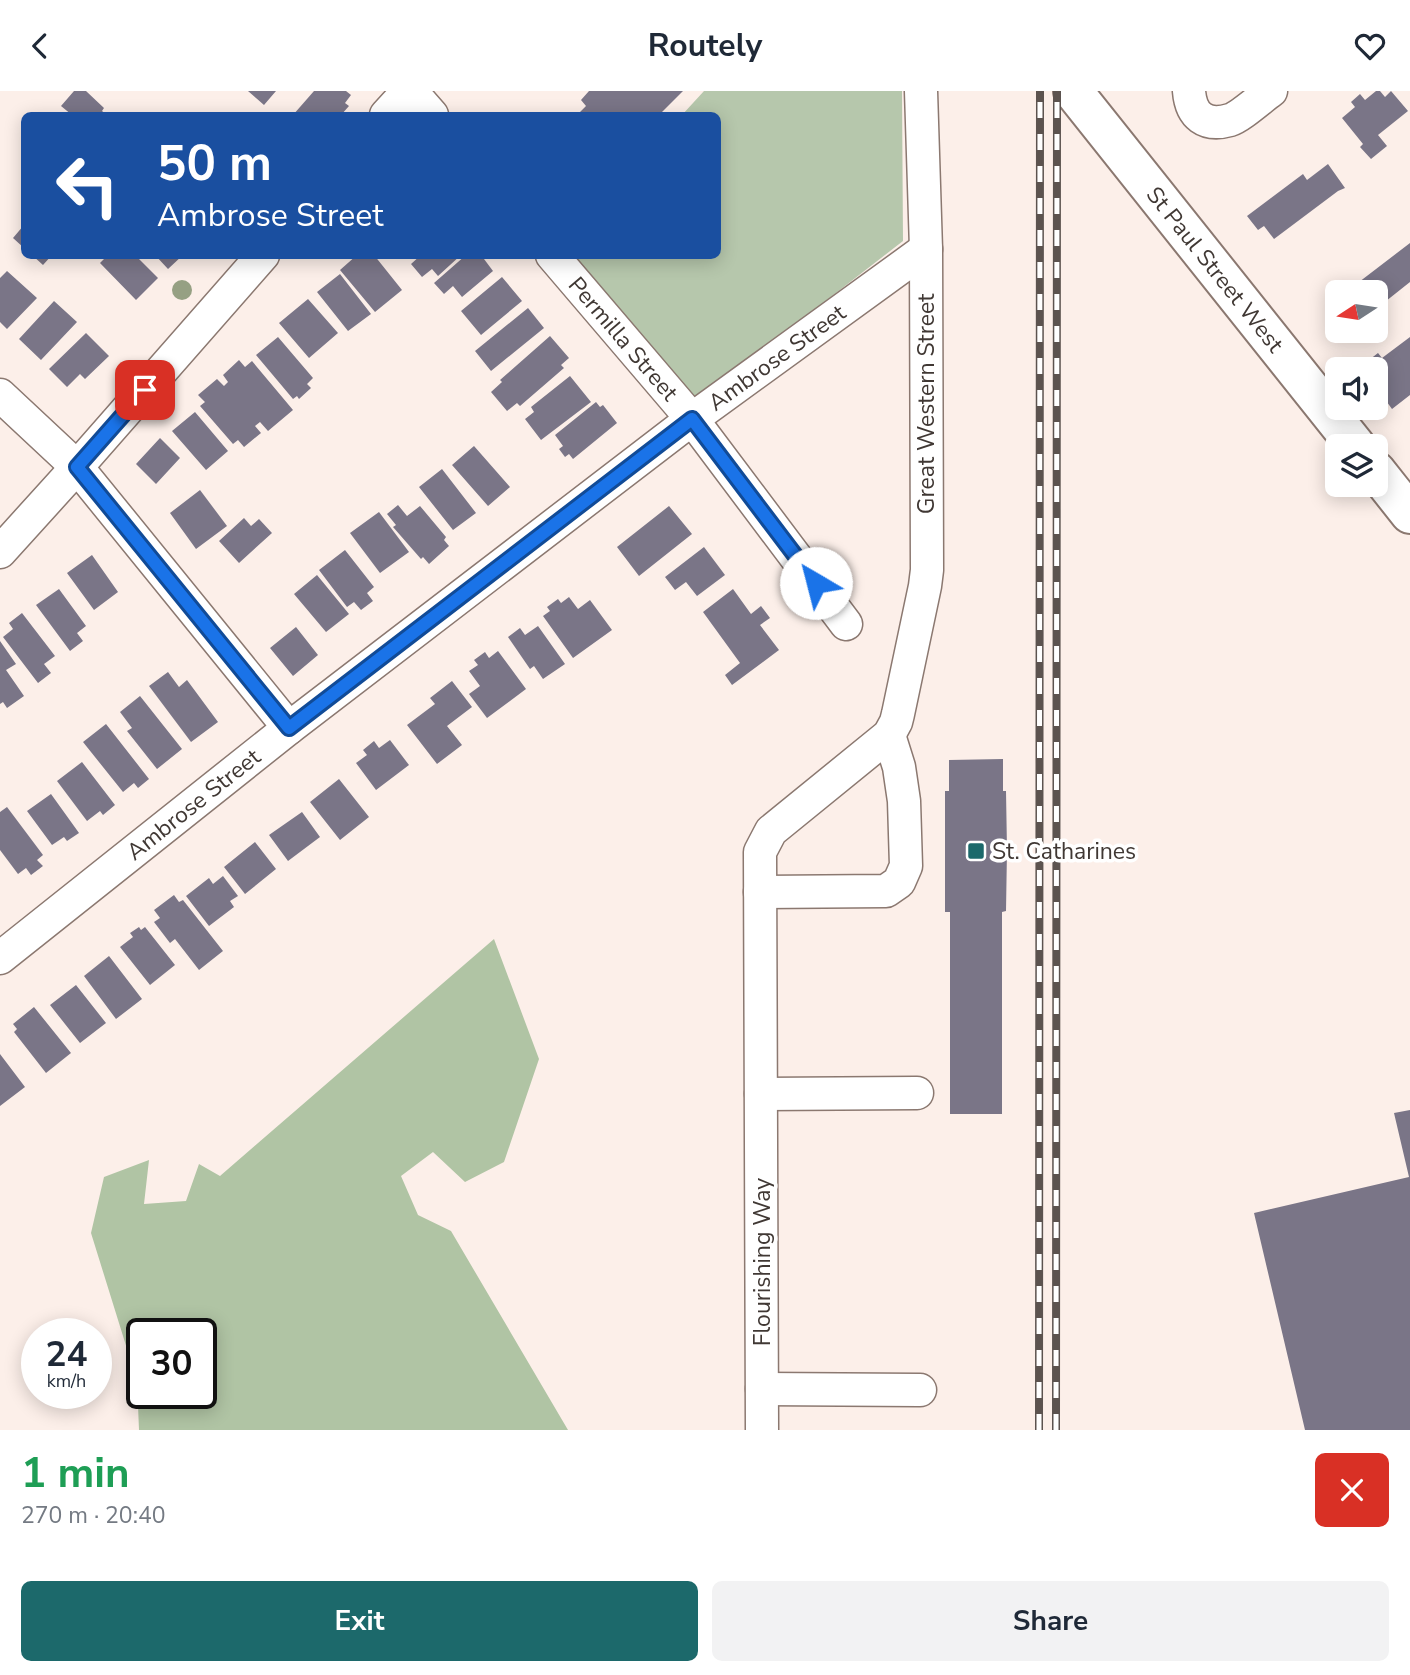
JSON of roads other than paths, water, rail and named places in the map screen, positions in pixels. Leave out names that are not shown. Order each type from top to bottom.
[{"type":"main road","name":"St Paul Street West","points":[[1073,91],[1346,434]]},
{"type":"main road","points":[[1388,486],[1410,514]]},
{"type":"street","points":[[389,112],[409,91],[429,112]]},
{"type":"street","name":"Great Western Street","points":[[894,724],[927,570],[926,249],[922,91]]},
{"type":"street","points":[[1193,104],[1212,121],[1231,120],[1271,91]]},
{"type":"street","name":"Ambrose Street","points":[[0,958],[289,728],[692,419],[926,249]]},
{"type":"street","points":[[0,552],[259,259]]},
{"type":"street","name":"Permilla Street","points":[[555,259],[692,419],[846,624]]},
{"type":"street","points":[[0,395],[77,467],[289,728]]},
{"type":"street","points":[[760,892],[886,891],[899,881],[906,866],[904,801],[894,724]]},
{"type":"street","name":"Flourishing Way","points":[[762,1430],[761,852],[771,831],[894,724]]},
{"type":"street","points":[[761,1094],[917,1093]]},
{"type":"street","points":[[762,1389],[920,1390]]},
{"type":"railway","points":[[1039,1430],[1040,91]]},
{"type":"railway","points":[[1056,1430],[1057,91]]},
{"type":"place","name":"St. Catharines","points":[[976,851]]}]
